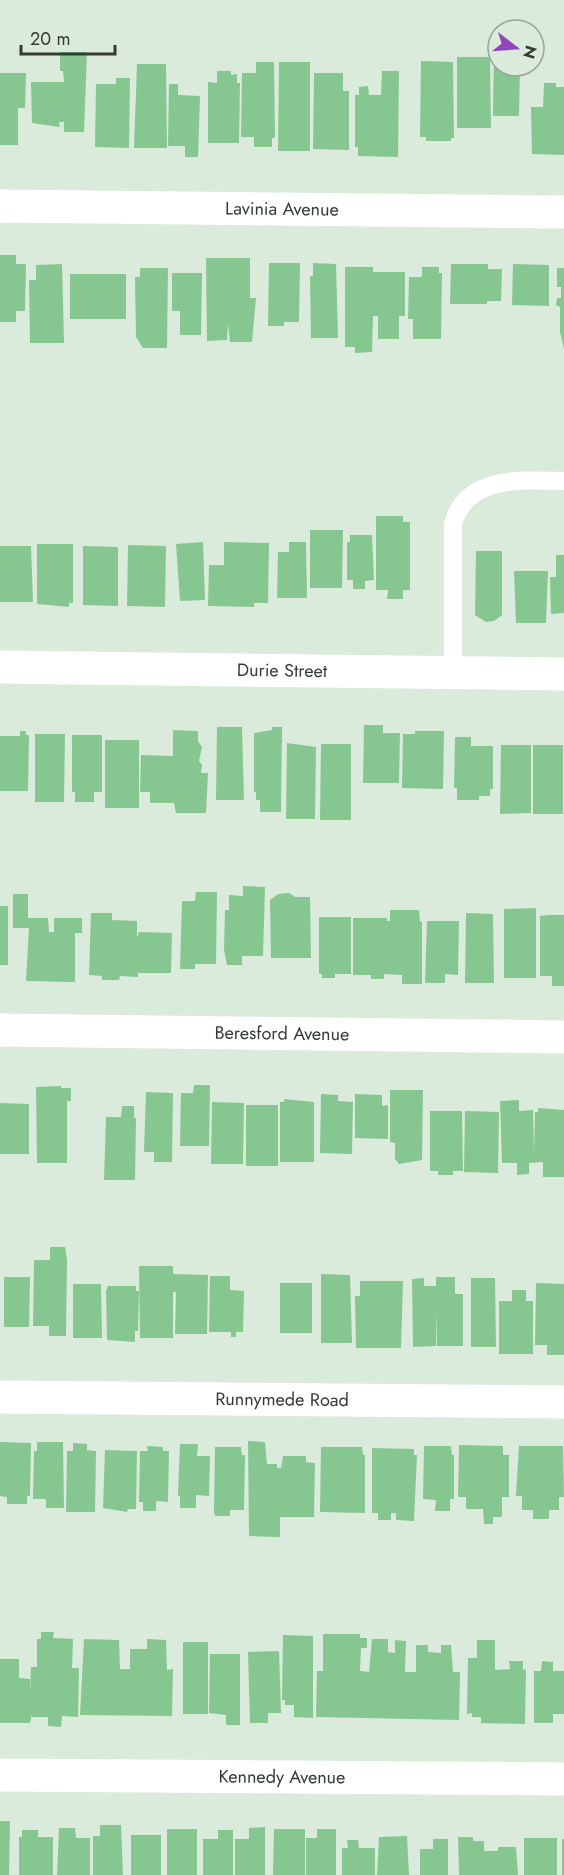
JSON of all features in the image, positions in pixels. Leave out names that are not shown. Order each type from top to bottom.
[{"type":"street","name":"Lavinia Avenue","points":[[0,206],[564,212]]},
{"type":"street","name":"Durie Street","points":[[0,667],[564,674]]},
{"type":"street","name":"Beresford Avenue","points":[[0,1030],[564,1037]]},
{"type":"street","name":"Runnymede Road","points":[[0,1397],[564,1402]]},
{"type":"street","name":"Kennedy Avenue","points":[[0,1775],[564,1779]]},
{"type":"lane","points":[[453,672],[453,524],[456,511],[474,490],[492,484],[531,480],[564,481]]},
{"type":"building","points":[[60,52],[87,52],[84,132],[64,132],[64,122],[59,122],[60,127],[32,123],[31,82],[64,82],[63,71],[60,71]]},
{"type":"building","points":[[457,57],[486,57],[486,78],[490,78],[491,128],[457,128]]},
{"type":"building","points":[[421,61],[453,62],[454,138],[451,138],[451,141],[426,141],[426,137],[420,137]]},
{"type":"building","points":[[256,62],[274,62],[275,138],[272,138],[272,147],[254,147],[254,137],[241,137],[242,73],[256,73]]},
{"type":"building","points":[[279,62],[310,62],[310,151],[278,151]]},
{"type":"building","points":[[137,64],[166,64],[167,148],[134,148]]},
{"type":"building","points":[[217,71],[231,71],[231,75],[237,74],[237,83],[240,83],[239,143],[208,143],[208,82],[217,83]]},
{"type":"building","points":[[382,71],[399,71],[398,157],[358,156],[358,147],[355,147],[355,95],[359,95],[359,87],[368,86],[369,95],[381,95]]},
{"type":"building","points":[[0,73],[26,73],[25,108],[18,108],[18,145],[0,145]]},
{"type":"building","points":[[314,73],[343,73],[343,91],[349,91],[349,150],[313,149]]},
{"type":"building","points":[[116,78],[130,78],[129,148],[95,147],[96,84],[116,84]]},
{"type":"building","points":[[494,78],[520,78],[519,116],[493,116]]},
{"type":"building","points":[[544,83],[556,83],[556,87],[564,87],[564,155],[532,154],[531,107],[543,107]]},
{"type":"building","points":[[169,84],[178,84],[178,95],[200,96],[198,157],[185,157],[185,146],[168,146]]},
{"type":"building","points":[[0,255],[16,255],[16,264],[26,264],[25,311],[16,311],[16,322],[0,322]]},
{"type":"building","points":[[206,258],[250,258],[250,298],[256,298],[252,342],[230,342],[228,323],[227,340],[207,341]]},
{"type":"building","points":[[269,263],[300,263],[299,322],[284,322],[284,326],[268,326]]},
{"type":"building","points":[[313,263],[336,264],[338,338],[311,338],[310,276],[313,276]]},
{"type":"building","points":[[62,264],[64,343],[30,343],[29,280],[36,280],[36,265]]},
{"type":"building","points":[[451,264],[488,264],[488,269],[502,269],[501,301],[487,301],[487,304],[450,304]]},
{"type":"building","points":[[513,264],[549,265],[549,306],[512,305]]},
{"type":"building","points":[[345,267],[373,267],[373,272],[405,272],[405,316],[399,316],[399,339],[378,339],[378,316],[373,316],[372,352],[355,353],[355,347],[345,347]]},
{"type":"building","points":[[422,267],[439,267],[439,273],[442,273],[441,339],[413,339],[413,319],[408,319],[409,277],[422,277]]},
{"type":"building","points":[[140,268],[168,268],[167,348],[143,348],[136,337],[135,277],[140,277]]},
{"type":"building","points":[[557,268],[564,268],[564,349],[560,332],[560,307],[556,305],[557,298],[561,298],[561,287],[557,287]]},
{"type":"building","points":[[172,273],[202,273],[201,335],[180,335],[180,311],[172,311]]},
{"type":"building","points":[[70,274],[126,274],[126,319],[70,319]]},
{"type":"building","points":[[376,516],[403,516],[403,522],[410,522],[410,590],[403,590],[403,599],[387,599],[388,590],[376,590]]},
{"type":"building","points":[[310,530],[343,530],[342,588],[310,588]]},
{"type":"building","points":[[350,535],[372,535],[374,580],[365,581],[365,589],[353,589],[353,580],[347,580],[347,542],[350,542]]},
{"type":"building","points":[[203,542],[205,600],[180,601],[176,544]]},
{"type":"building","points":[[224,542],[269,543],[268,603],[254,603],[254,607],[208,606],[209,565],[224,565]]},
{"type":"building","points":[[289,542],[306,542],[307,598],[277,598],[278,552],[289,552]]},
{"type":"building","points":[[37,544],[73,544],[73,603],[69,603],[69,607],[37,604]]},
{"type":"building","points":[[128,545],[166,546],[165,607],[127,606]]},
{"type":"building","points":[[0,546],[31,546],[33,602],[0,602]]},
{"type":"building","points":[[83,546],[118,547],[118,606],[83,605]]},
{"type":"building","points":[[476,551],[502,551],[502,615],[494,621],[486,622],[475,615]]},
{"type":"building","points":[[556,555],[564,555],[564,613],[551,614],[550,577],[556,577]]},
{"type":"building","points":[[514,571],[548,571],[546,623],[516,623]]},
{"type":"building","points":[[364,725],[383,725],[383,733],[400,733],[399,783],[363,783]]},
{"type":"building","points":[[217,727],[242,727],[244,800],[216,800]]},
{"type":"building","points":[[272,727],[282,727],[281,812],[260,812],[260,800],[256,800],[256,792],[254,792],[254,733],[272,730]]},
{"type":"building","points":[[173,730],[198,731],[198,741],[202,747],[199,761],[202,765],[201,773],[208,773],[206,813],[176,813],[174,803],[150,803],[150,792],[140,792],[141,755],[173,756]]},
{"type":"building","points":[[20,731],[26,731],[26,735],[29,735],[28,791],[0,791],[0,736],[20,736]]},
{"type":"building","points":[[415,731],[444,731],[443,789],[402,788],[403,734],[415,734]]},
{"type":"building","points":[[35,734],[65,734],[64,802],[35,802]]},
{"type":"building","points":[[72,735],[102,735],[102,792],[94,792],[94,802],[75,802],[75,792],[72,792]]},
{"type":"building","points":[[455,737],[471,737],[471,746],[493,746],[493,789],[490,789],[490,796],[479,796],[479,800],[457,800],[457,788],[454,788]]},
{"type":"building","points":[[105,740],[139,740],[139,808],[105,808]]},
{"type":"building","points":[[287,743],[316,747],[315,819],[286,819]]},
{"type":"building","points":[[321,744],[351,744],[351,820],[320,820]]},
{"type":"building","points":[[501,745],[531,745],[531,813],[500,814]]},
{"type":"building","points":[[533,745],[563,745],[563,814],[533,814]]},
{"type":"building","points":[[243,886],[265,887],[263,956],[242,956],[242,965],[227,965],[224,950],[225,910],[229,910],[229,895],[243,896]]},
{"type":"building","points":[[196,892],[217,892],[216,964],[195,964],[195,969],[180,969],[182,901],[195,901]]},
{"type":"building","points":[[289,893],[295,897],[310,897],[311,958],[271,958],[270,900],[278,894]]},
{"type":"building","points":[[13,894],[28,894],[28,918],[48,918],[49,932],[54,932],[54,918],[82,918],[82,933],[75,933],[75,982],[26,981],[29,928],[13,928]]},
{"type":"building","points":[[0,906],[8,906],[8,965],[0,965]]},
{"type":"building","points":[[536,908],[536,978],[504,978],[504,909]]},
{"type":"building","points":[[390,910],[419,910],[420,922],[422,921],[422,984],[402,984],[402,975],[384,974],[384,979],[371,979],[371,975],[353,975],[353,918],[387,918],[387,921],[390,921]]},
{"type":"building","points":[[91,913],[112,913],[112,920],[137,921],[137,938],[139,932],[172,933],[171,973],[138,973],[138,977],[120,976],[119,980],[102,980],[102,976],[89,975]]},
{"type":"building","points":[[466,913],[493,914],[494,983],[465,983]]},
{"type":"building","points":[[564,915],[564,986],[552,986],[552,976],[540,976],[540,916]]},
{"type":"building","points":[[319,917],[351,917],[351,974],[335,974],[335,978],[322,978],[322,974],[319,974]]},
{"type":"building","points":[[427,921],[459,921],[458,975],[445,974],[445,983],[425,983]]},
{"type":"building","points":[[194,1085],[210,1085],[209,1146],[180,1146],[181,1093],[193,1093]]},
{"type":"building","points":[[61,1086],[61,1088],[71,1088],[71,1101],[67,1101],[67,1163],[37,1163],[36,1087]]},
{"type":"building","points":[[390,1090],[423,1090],[422,1160],[399,1164],[395,1159],[395,1143],[390,1142]]},
{"type":"building","points":[[146,1092],[173,1093],[172,1162],[154,1162],[154,1152],[144,1152]]},
{"type":"building","points":[[321,1094],[338,1095],[338,1101],[353,1102],[352,1154],[320,1153]]},
{"type":"building","points":[[355,1094],[382,1095],[382,1106],[388,1105],[388,1139],[355,1138]]},
{"type":"building","points":[[284,1099],[314,1102],[314,1162],[280,1162],[280,1102],[284,1102]]},
{"type":"building","points":[[519,1100],[519,1111],[533,1110],[534,1153],[535,1112],[538,1112],[538,1108],[564,1110],[564,1177],[543,1177],[543,1162],[529,1163],[529,1174],[517,1175],[517,1163],[502,1163],[500,1101]]},
{"type":"building","points":[[212,1102],[244,1103],[243,1164],[211,1164]]},
{"type":"building","points":[[0,1103],[29,1104],[29,1154],[0,1154]]},
{"type":"building","points":[[246,1105],[278,1105],[278,1166],[246,1166]]},
{"type":"building","points":[[122,1106],[134,1106],[134,1118],[136,1118],[135,1180],[104,1180],[106,1117],[121,1117]]},
{"type":"building","points":[[430,1111],[462,1111],[463,1171],[453,1171],[453,1175],[438,1175],[438,1171],[430,1171]]},
{"type":"building","points":[[465,1111],[499,1112],[498,1173],[464,1172]]},
{"type":"building","points":[[50,1247],[65,1247],[67,1260],[66,1336],[49,1336],[49,1326],[33,1326],[34,1260],[50,1260]]},
{"type":"building","points":[[139,1266],[173,1266],[173,1274],[208,1275],[207,1334],[175,1334],[176,1292],[173,1292],[173,1338],[140,1338]]},
{"type":"building","points":[[321,1274],[350,1275],[352,1343],[321,1343]]},
{"type":"building","points":[[210,1276],[230,1276],[230,1290],[244,1291],[243,1332],[236,1332],[236,1337],[231,1337],[231,1332],[209,1332]]},
{"type":"building","points":[[4,1277],[30,1277],[29,1327],[4,1327]]},
{"type":"building","points":[[436,1277],[455,1277],[455,1294],[463,1294],[463,1346],[437,1346],[436,1306],[436,1346],[413,1347],[412,1279],[424,1278],[424,1286],[436,1286]]},
{"type":"building","points":[[471,1278],[495,1278],[496,1347],[471,1347]]},
{"type":"building","points":[[360,1281],[403,1281],[401,1348],[356,1348],[355,1296],[360,1296]]},
{"type":"building","points":[[280,1283],[312,1283],[312,1333],[280,1333]]},
{"type":"building","points":[[536,1283],[564,1284],[564,1355],[547,1355],[547,1345],[535,1345]]},
{"type":"building","points":[[73,1284],[101,1284],[102,1338],[73,1338]]},
{"type":"building","points":[[108,1286],[136,1286],[136,1291],[139,1291],[138,1331],[135,1331],[135,1342],[107,1340],[106,1291]]},
{"type":"building","points":[[512,1290],[526,1290],[526,1301],[533,1301],[533,1354],[499,1354],[499,1301],[512,1301]]},
{"type":"building","points":[[248,1441],[265,1442],[267,1464],[277,1464],[277,1468],[281,1468],[283,1456],[306,1456],[306,1462],[315,1463],[314,1517],[280,1517],[280,1537],[249,1536]]},
{"type":"building","points":[[0,1442],[31,1443],[30,1496],[27,1496],[27,1504],[7,1504],[7,1497],[0,1496]]},
{"type":"building","points":[[37,1442],[63,1442],[64,1508],[46,1508],[46,1499],[33,1499],[34,1451],[37,1451]]},
{"type":"building","points":[[73,1443],[87,1444],[87,1450],[96,1451],[95,1512],[66,1512],[67,1451],[73,1451]]},
{"type":"building","points":[[180,1444],[198,1444],[197,1456],[210,1456],[209,1496],[196,1495],[196,1508],[180,1508],[180,1496],[178,1496]]},
{"type":"building","points":[[459,1445],[503,1446],[503,1455],[509,1455],[509,1497],[502,1497],[502,1517],[493,1517],[493,1524],[484,1524],[483,1509],[466,1509],[466,1497],[458,1497]]},
{"type":"building","points":[[147,1446],[163,1447],[163,1451],[169,1451],[168,1502],[156,1501],[156,1511],[143,1511],[143,1502],[139,1502],[140,1451],[148,1451]]},
{"type":"building","points":[[424,1446],[451,1446],[452,1455],[454,1455],[454,1499],[450,1499],[450,1511],[435,1511],[436,1500],[423,1499]]},
{"type":"building","points":[[519,1446],[563,1446],[564,1497],[559,1497],[559,1510],[549,1510],[549,1519],[533,1519],[533,1510],[522,1510],[522,1496],[516,1496]]},
{"type":"building","points":[[215,1447],[241,1447],[242,1455],[245,1455],[244,1510],[230,1510],[230,1516],[215,1516]]},
{"type":"building","points":[[321,1447],[362,1447],[363,1455],[365,1455],[365,1513],[320,1512]]},
{"type":"building","points":[[372,1448],[414,1449],[414,1455],[417,1455],[414,1521],[396,1520],[396,1513],[391,1513],[391,1520],[378,1520],[378,1513],[372,1513]]},
{"type":"building","points":[[105,1450],[137,1451],[136,1509],[128,1509],[127,1512],[103,1508]]},
{"type":"building","points":[[41,1632],[54,1632],[53,1638],[73,1639],[72,1668],[79,1668],[78,1717],[62,1716],[61,1727],[48,1726],[48,1717],[32,1717],[32,1714],[30,1723],[0,1723],[0,1659],[19,1659],[19,1678],[30,1679],[30,1694],[31,1667],[37,1667],[37,1639],[41,1639]]},
{"type":"building","points":[[323,1634],[360,1634],[360,1638],[367,1638],[367,1648],[361,1648],[360,1671],[369,1672],[372,1639],[388,1639],[388,1652],[395,1653],[395,1640],[406,1641],[405,1672],[416,1672],[416,1645],[428,1645],[428,1652],[441,1653],[441,1645],[451,1645],[453,1672],[460,1672],[459,1720],[316,1717],[317,1671],[323,1671]]},
{"type":"building","points":[[283,1635],[313,1636],[313,1718],[294,1717],[294,1705],[285,1705],[285,1700],[282,1700]]},
{"type":"building","points":[[84,1639],[119,1640],[120,1669],[130,1669],[130,1649],[147,1649],[147,1639],[166,1640],[167,1670],[173,1669],[172,1716],[80,1715]]},
{"type":"building","points":[[477,1640],[495,1640],[495,1670],[510,1669],[509,1661],[523,1661],[523,1670],[526,1669],[525,1724],[481,1723],[481,1717],[472,1717],[472,1713],[467,1714],[468,1658],[477,1658]]},
{"type":"building","points":[[183,1642],[208,1642],[208,1714],[183,1714]]},
{"type":"building","points":[[279,1651],[281,1713],[268,1713],[268,1723],[250,1723],[248,1652]]},
{"type":"building","points":[[210,1654],[240,1654],[240,1725],[226,1725],[226,1715],[209,1713]]},
{"type":"building","points":[[542,1661],[553,1662],[553,1671],[564,1671],[564,1714],[553,1714],[553,1723],[534,1723],[534,1671],[541,1671]]},
{"type":"building","points":[[0,1821],[10,1821],[9,1875],[0,1875]]},
{"type":"building","points":[[100,1825],[121,1825],[123,1875],[93,1875],[93,1836],[100,1836]]},
{"type":"building","points":[[265,1827],[265,1875],[235,1875],[235,1839],[249,1839],[249,1828]]},
{"type":"building","points":[[59,1828],[75,1828],[76,1838],[90,1838],[90,1875],[57,1875]]},
{"type":"building","points":[[167,1829],[197,1829],[197,1875],[167,1875]]},
{"type":"building","points":[[274,1829],[305,1829],[305,1875],[273,1875]]},
{"type":"building","points":[[317,1829],[336,1829],[336,1875],[306,1875],[306,1838],[317,1838]]},
{"type":"building","points":[[22,1830],[38,1830],[38,1837],[53,1837],[53,1875],[19,1875],[19,1837],[22,1837]]},
{"type":"building","points":[[218,1830],[233,1830],[233,1875],[203,1875],[203,1839],[218,1839]]},
{"type":"building","points":[[131,1835],[161,1835],[161,1875],[131,1875]]},
{"type":"building","points":[[407,1836],[409,1875],[377,1875],[379,1837]]},
{"type":"building","points":[[458,1837],[473,1837],[473,1841],[484,1841],[484,1851],[498,1851],[498,1847],[516,1847],[518,1875],[459,1875]]},
{"type":"building","points":[[524,1838],[557,1838],[557,1875],[524,1875]]},
{"type":"building","points":[[433,1839],[448,1839],[448,1875],[420,1875],[420,1849],[433,1849]]},
{"type":"building","points":[[562,1839],[564,1839],[564,1875],[562,1875]]},
{"type":"building","points":[[347,1840],[358,1840],[359,1848],[375,1848],[375,1875],[342,1875],[342,1848],[348,1848]]}]
